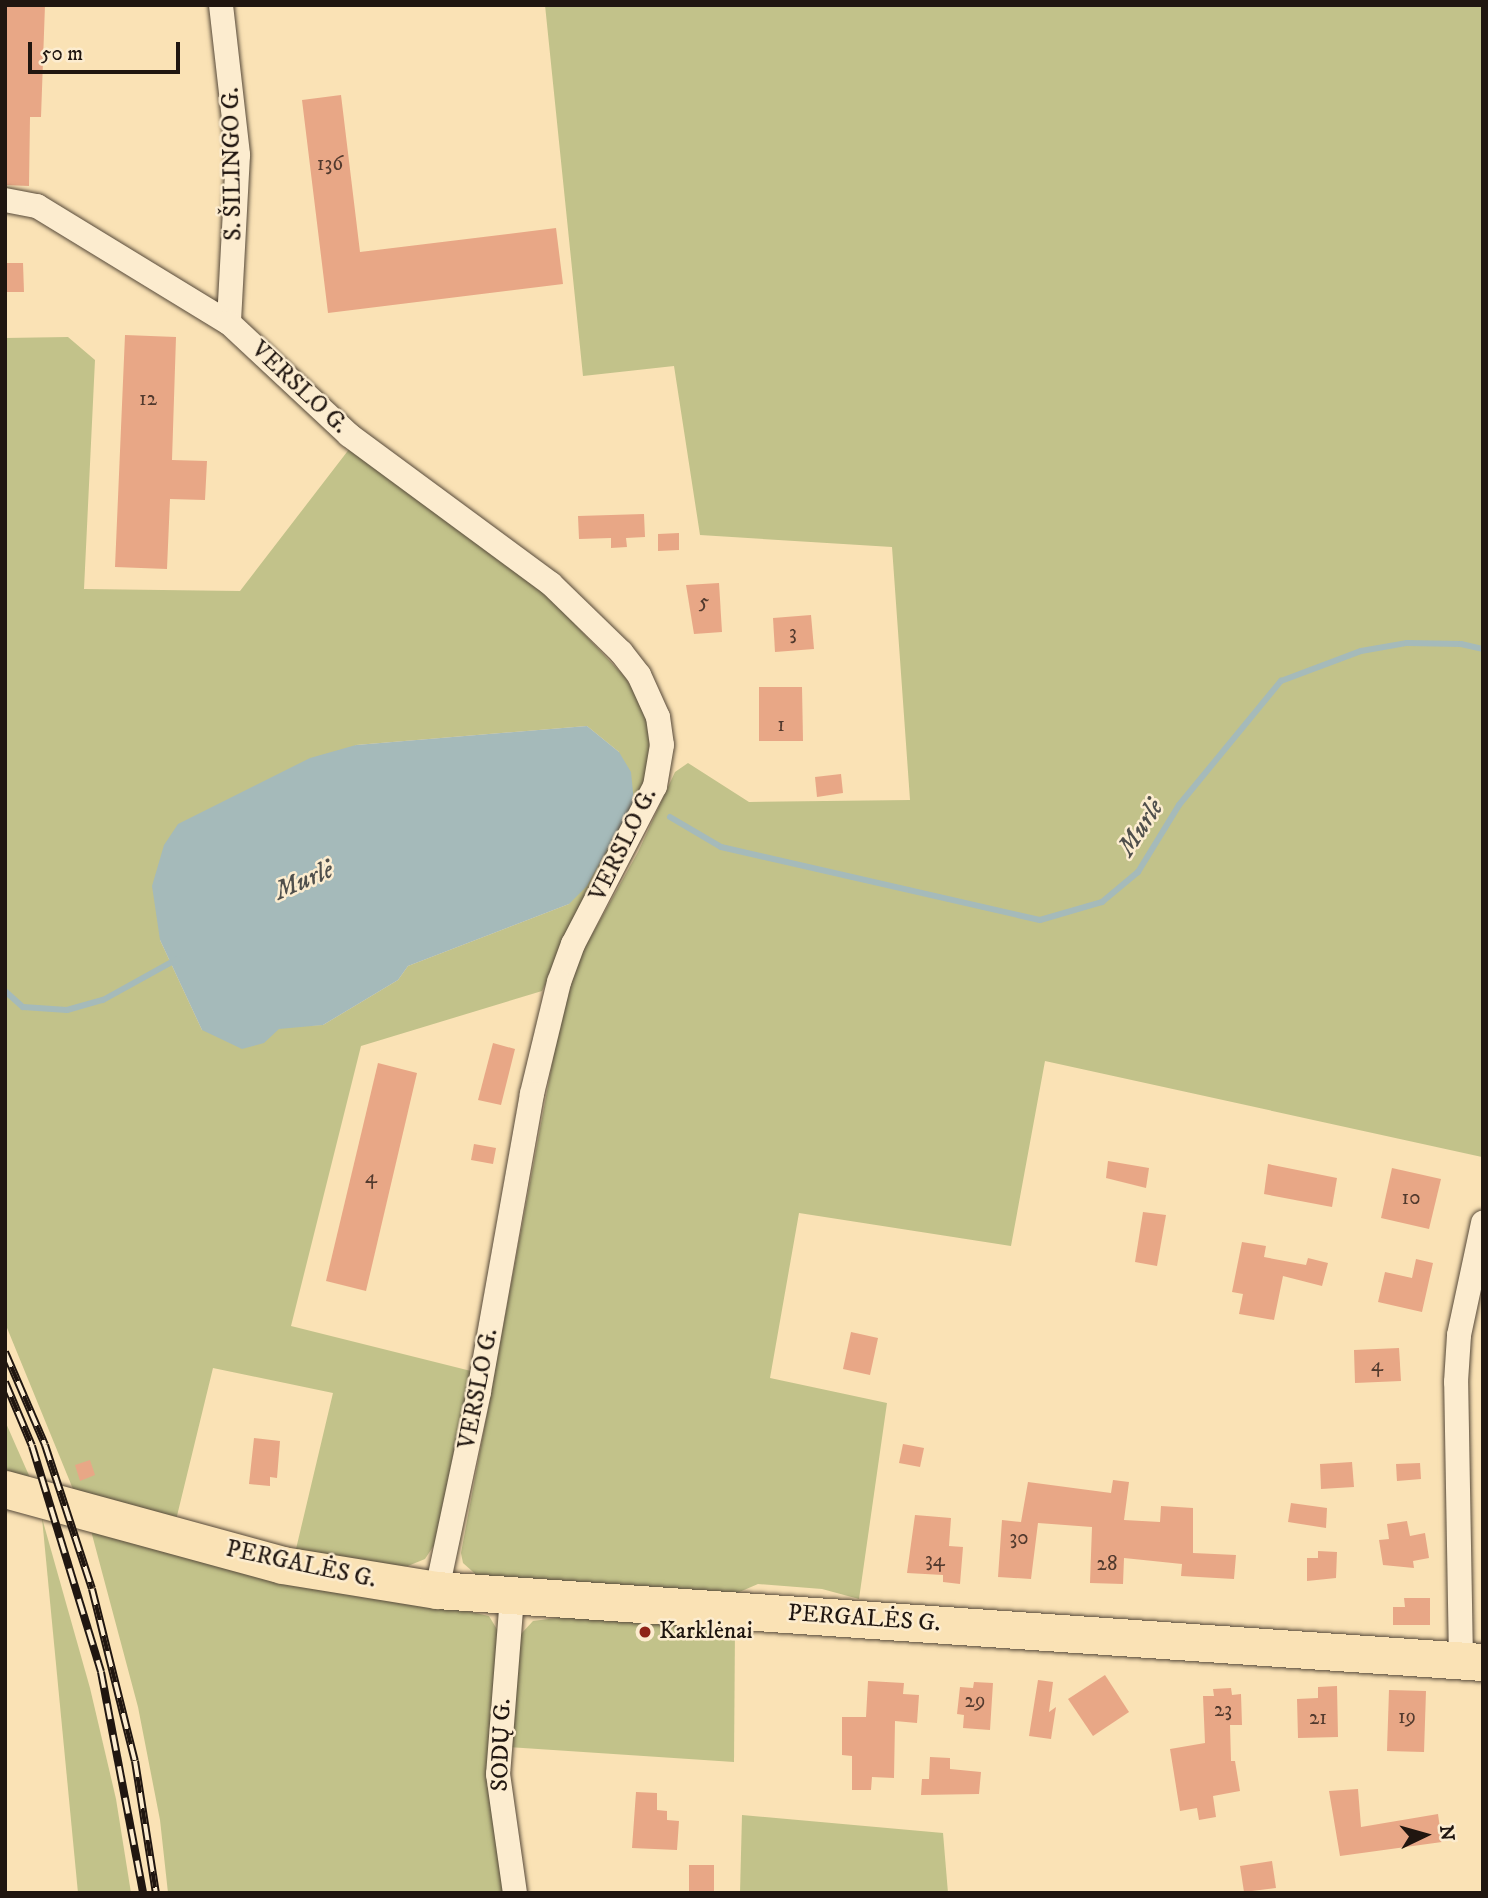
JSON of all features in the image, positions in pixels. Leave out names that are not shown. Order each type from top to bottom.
[{"type":"main road","name":"PERGALĖS G.","points":[[5,1489],[282,1565],[437,1590],[1472,1661]]},
{"type":"street","name":"S. ŠILINGO G.","points":[[221,5],[238,155],[229,323]]},
{"type":"street","name":"VERSLO G.","points":[[5,200],[37,206],[229,323],[349,435],[551,584],[621,652],[639,675],[661,732],[660,766],[644,814],[573,944],[559,982],[532,1094],[479,1392],[437,1590]]},
{"type":"street","points":[[1472,1661],[1456,1382],[1459,1335],[1483,1223]]},
{"type":"street","name":"SODŲ G.","points":[[512,1597],[498,1774],[515,1893]]},
{"type":"green space","points":[[545,5],[1483,5],[1482,1157],[1045,1061],[1011,1246],[799,1213],[770,1378],[887,1403],[859,1599],[822,1589],[758,1584],[737,1593],[481,1579],[463,1563],[461,1553],[559,1027],[579,958],[638,852],[675,772],[688,763],[749,802],[910,800],[892,547],[700,535],[674,366],[583,376]]},
{"type":"green space","points":[[68,337],[95,360],[84,589],[240,591],[350,448],[546,594],[625,677],[645,711],[654,750],[653,771],[542,991],[361,1046],[291,1326],[475,1372],[440,1536],[425,1559],[398,1570],[296,1549],[333,1393],[213,1368],[176,1520],[75,1494],[5,1323],[5,338]],"holes":[[[587,726],[619,752],[569,904],[408,966],[398,980],[323,1025],[202,1030],[160,940],[356,745]]]},
{"type":"green space","points":[[5,1421],[31,1480],[5,1473]]},
{"type":"green space","points":[[42,1518],[90,1688],[116,1799],[131,1893],[78,1893]]},
{"type":"green space","points":[[90,1527],[489,1616],[498,1631],[490,1790],[505,1893],[168,1893],[160,1820],[138,1707]]},
{"type":"green space","points":[[564,1617],[735,1627],[734,1762],[508,1747],[521,1634],[533,1621]]},
{"type":"green space","points":[[742,1815],[943,1833],[948,1893],[740,1893]]},
{"type":"water","points":[[587,726],[619,752],[631,772],[634,802],[587,886],[569,904],[408,966],[398,980],[323,1025],[279,1029],[264,1043],[242,1049],[202,1030],[160,940],[152,886],[164,845],[178,824],[310,758],[356,745]]},
{"type":"building","points":[[5,5],[45,5],[41,117],[30,117],[29,186],[5,185]]},
{"type":"building","points":[[341,95],[360,252],[556,228],[563,284],[328,313],[302,100]]},
{"type":"building","points":[[5,263],[23,263],[24,292],[5,292]]},
{"type":"building","points":[[125,335],[176,337],[172,460],[207,461],[205,500],[170,499],[167,569],[115,567]]},
{"type":"building","points":[[644,514],[645,537],[626,538],[627,547],[611,548],[611,538],[579,539],[578,516]]},
{"type":"building","points":[[679,533],[679,550],[658,551],[658,534]]},
{"type":"building","points":[[719,583],[722,632],[694,634],[686,585]]},
{"type":"building","points":[[811,615],[814,649],[775,652],[773,618]]},
{"type":"building","points":[[759,687],[802,687],[803,741],[759,741]]},
{"type":"building","points":[[841,774],[843,793],[817,797],[815,777]]},
{"type":"building","points":[[493,1043],[515,1049],[501,1105],[478,1100]]},
{"type":"building","points":[[378,1063],[417,1073],[366,1291],[326,1281]]},
{"type":"building","points":[[474,1144],[496,1148],[493,1164],[471,1160]]},
{"type":"building","points":[[1108,1161],[1149,1168],[1146,1188],[1106,1178]]},
{"type":"building","points":[[1268,1164],[1337,1178],[1332,1207],[1264,1194]]},
{"type":"building","points":[[1392,1168],[1441,1179],[1429,1229],[1381,1218]]},
{"type":"building","points":[[1143,1212],[1166,1215],[1157,1266],[1135,1262]]},
{"type":"building","points":[[1242,1242],[1266,1246],[1264,1257],[1306,1265],[1308,1258],[1328,1263],[1322,1286],[1283,1276],[1274,1320],[1239,1314],[1243,1294],[1232,1292]]},
{"type":"building","points":[[1416,1259],[1433,1263],[1422,1312],[1378,1302],[1385,1272],[1412,1278]]},
{"type":"building","points":[[851,1332],[878,1338],[870,1375],[843,1369]]},
{"type":"building","points":[[1399,1348],[1401,1381],[1355,1383],[1354,1350]]},
{"type":"building","points":[[254,1438],[280,1441],[277,1478],[270,1477],[270,1486],[249,1484]]},
{"type":"building","points":[[903,1444],[924,1448],[920,1467],[899,1463]]},
{"type":"building","points":[[90,1460],[95,1475],[80,1481],[75,1465]]},
{"type":"building","points":[[1352,1462],[1354,1487],[1321,1489],[1320,1464]]},
{"type":"building","points":[[1420,1463],[1421,1479],[1397,1481],[1396,1464]]},
{"type":"building","points":[[1113,1480],[1129,1482],[1124,1520],[1160,1522],[1161,1506],[1193,1508],[1193,1553],[1236,1555],[1234,1579],[1181,1576],[1182,1564],[1124,1558],[1123,1584],[1090,1583],[1092,1527],[1038,1523],[1031,1579],[998,1577],[1002,1520],[1021,1522],[1028,1482],[1111,1493]]},
{"type":"building","points":[[1291,1503],[1327,1508],[1326,1528],[1288,1522]]},
{"type":"building","points":[[915,1515],[951,1518],[949,1546],[963,1547],[960,1584],[943,1582],[943,1575],[907,1573]]},
{"type":"building","points":[[1407,1521],[1410,1536],[1425,1533],[1429,1558],[1413,1561],[1414,1568],[1383,1565],[1379,1540],[1389,1539],[1387,1524]]},
{"type":"building","points":[[1318,1551],[1337,1552],[1336,1578],[1307,1581],[1307,1558],[1318,1558]]},
{"type":"building","points":[[1404,1598],[1430,1598],[1430,1625],[1393,1625],[1393,1607],[1405,1607]]},
{"type":"building","points":[[1105,1675],[1129,1712],[1093,1736],[1068,1699]]},
{"type":"building","points":[[1038,1680],[1053,1682],[1049,1712],[1056,1707],[1051,1739],[1029,1736]]},
{"type":"building","points":[[868,1681],[904,1683],[903,1694],[919,1695],[917,1723],[895,1721],[894,1778],[872,1777],[871,1790],[852,1790],[852,1756],[842,1755],[842,1717],[866,1717]]},
{"type":"building","points":[[974,1682],[993,1683],[990,1730],[963,1728],[964,1715],[957,1714],[960,1687],[973,1688]]},
{"type":"building","points":[[1337,1686],[1338,1737],[1298,1738],[1297,1699],[1318,1698],[1318,1687]]},
{"type":"building","points":[[1231,1688],[1232,1695],[1241,1694],[1242,1725],[1230,1725],[1231,1761],[1235,1761],[1240,1791],[1213,1796],[1216,1817],[1199,1820],[1197,1808],[1180,1811],[1170,1749],[1205,1743],[1203,1696],[1214,1696],[1213,1689]]},
{"type":"building","points":[[1389,1690],[1426,1691],[1424,1752],[1387,1751]]},
{"type":"building","points":[[930,1757],[950,1758],[950,1769],[981,1772],[979,1794],[921,1795],[922,1779],[929,1779]]},
{"type":"building","points":[[1358,1789],[1361,1827],[1438,1814],[1442,1842],[1340,1856],[1329,1791]]},
{"type":"building","points":[[636,1792],[657,1793],[657,1810],[667,1811],[667,1820],[679,1821],[677,1850],[632,1848]]},
{"type":"building","points":[[1272,1861],[1276,1888],[1244,1892],[1240,1866]]},
{"type":"building","points":[[689,1865],[714,1865],[714,1893],[689,1893]]},
{"type":"waterway","name":"Murlė","points":[[670,817],[721,847],[1040,920],[1102,902],[1138,872],[1179,805],[1281,681],[1361,651],[1407,643],[1461,644],[1483,649]]},
{"type":"waterway","name":"Murlė","points":[[5,991],[23,1007],[67,1010],[103,1000],[177,959]]},
{"type":"railway","points":[[5,1352],[45,1445],[92,1589],[135,1761],[156,1893]]},
{"type":"railway","points":[[5,1382],[32,1446],[101,1672],[143,1893]]},
{"type":"place","name":"Karklėnai","points":[[645,1632]]}]
